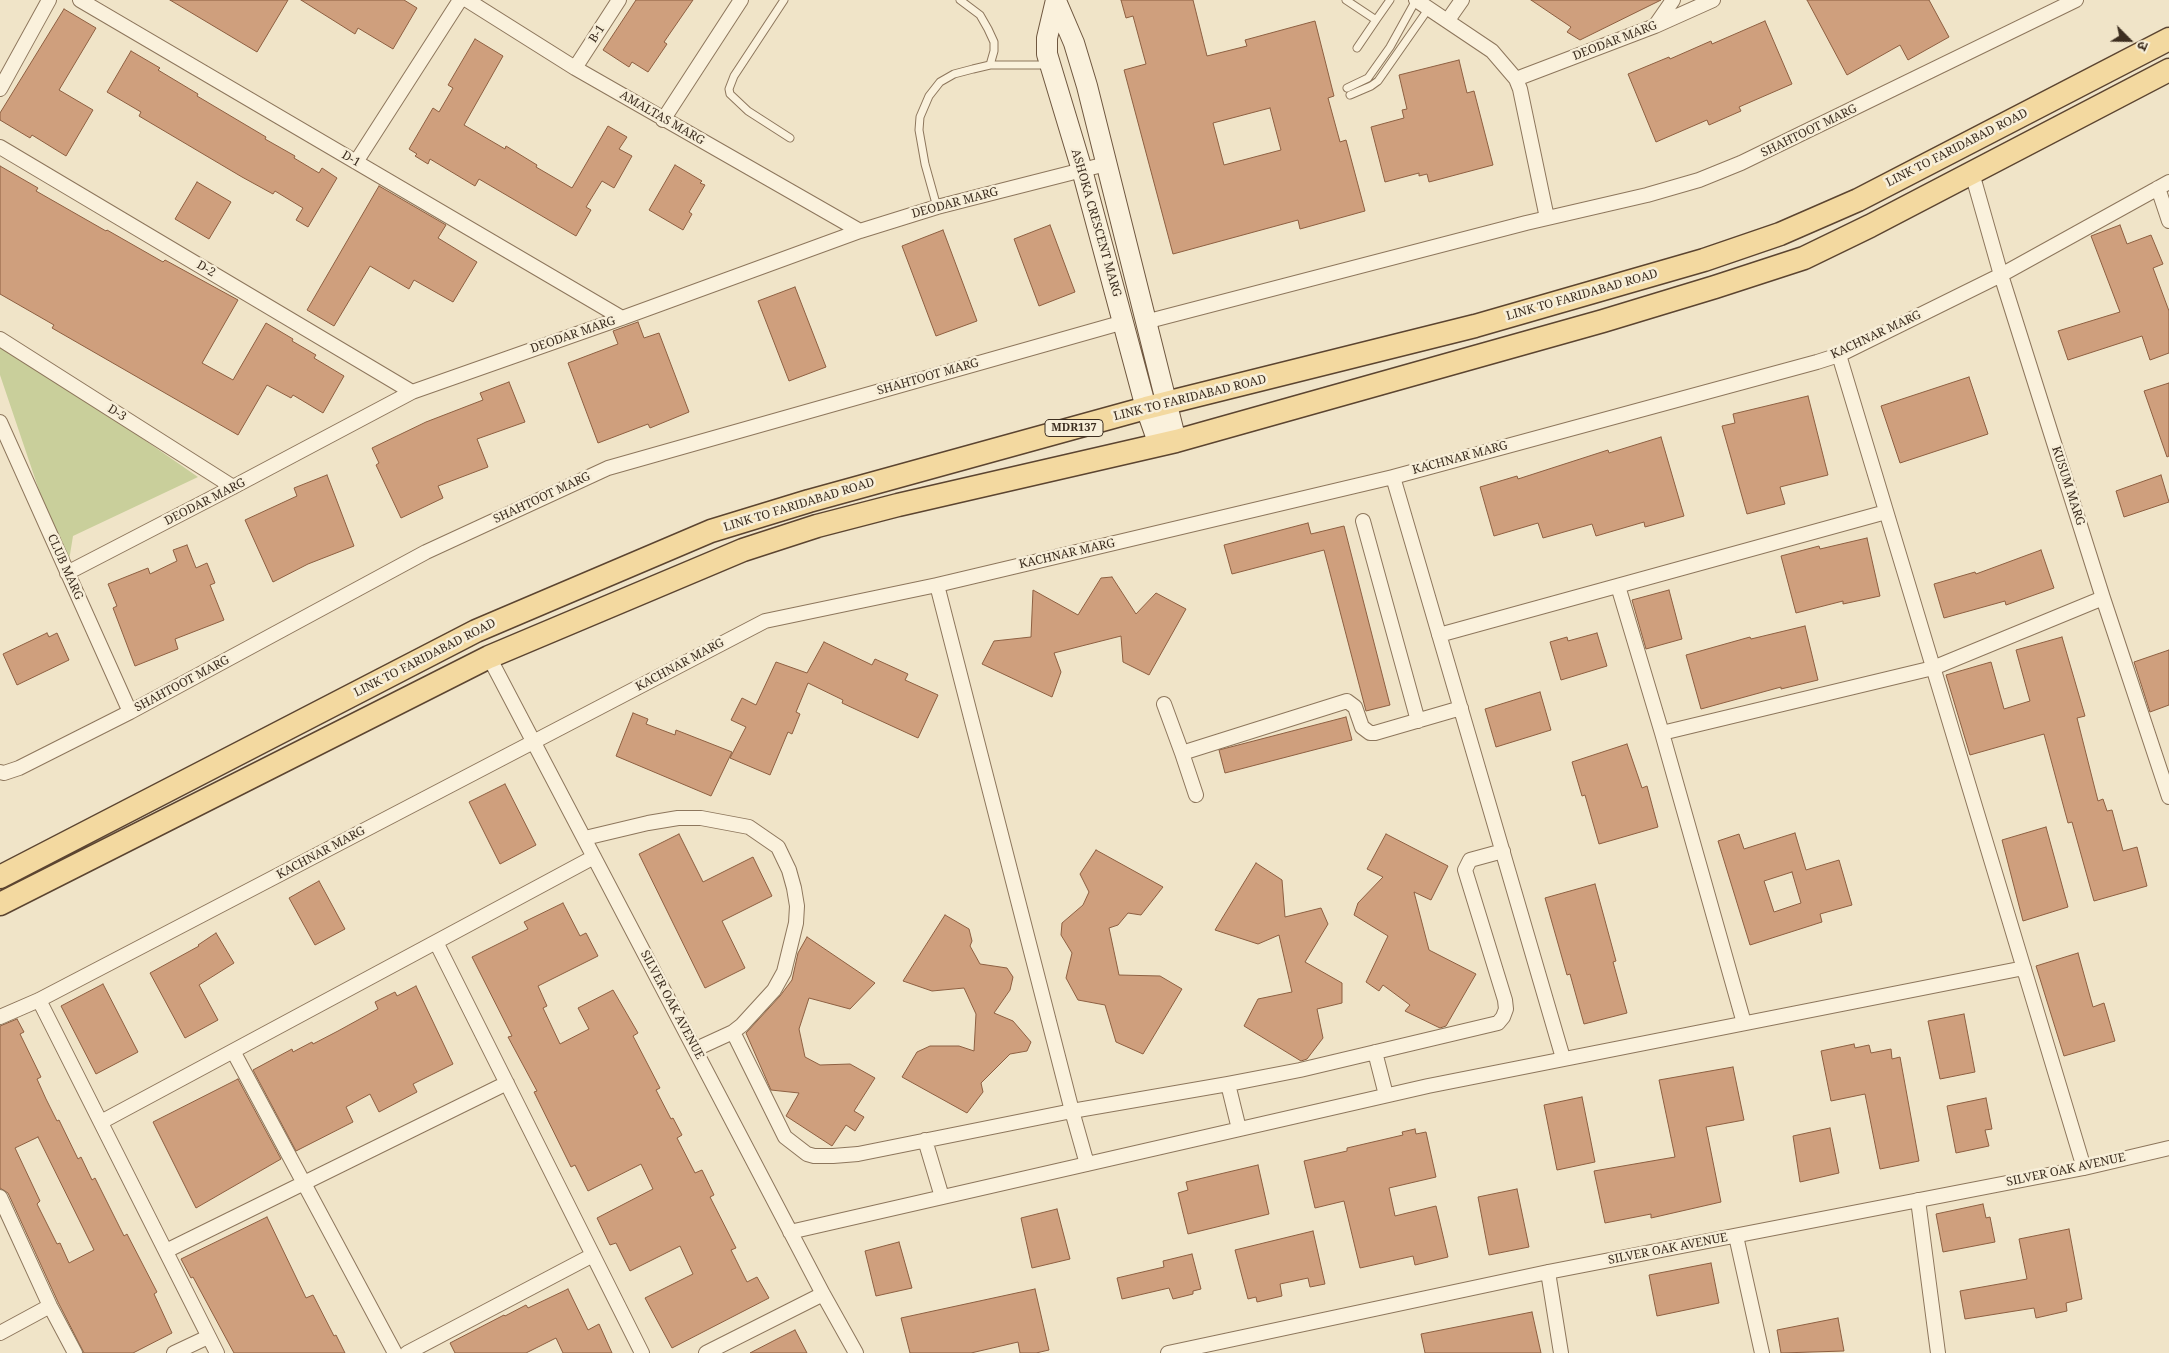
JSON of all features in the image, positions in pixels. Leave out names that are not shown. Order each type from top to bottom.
[{"type":"main road","name":"LINK TO FARIDABAD ROAD","points":[[0,877],[476,631],[711,531],[809,501],[1156,406],[1476,326],[1704,260],[1780,234],[1858,200],[2169,39]]},
{"type":"main road","name":"LINK TO FARIDABAD ROAD","points":[[0,904],[489,657],[743,550],[817,526],[898,505],[1167,443],[1603,320],[1804,258],[1870,226],[2169,70]]},
{"type":"street","points":[[0,89],[49,0]]},
{"type":"street","name":"D-1","points":[[80,0],[622,318]]},
{"type":"street","points":[[356,162],[460,0]]},
{"type":"street","name":"AMALTAS MARG","points":[[468,0],[575,68],[860,231]]},
{"type":"street","name":"B-1","points":[[575,68],[619,0]]},
{"type":"street","points":[[664,120],[740,0]]},
{"type":"street","points":[[1416,0],[1492,51],[1516,79],[1520,89],[1548,218]]},
{"type":"street","points":[[1448,20],[1462,0]]},
{"type":"street","points":[[1655,26],[1673,0]]},
{"type":"street","name":"DEODAR MARG","points":[[1516,79],[1655,26],[1713,0]]},
{"type":"street","name":"SHAHTOOT MARG","points":[[1145,322],[1526,223],[1647,195],[1699,180],[1741,163],[2076,0]]},
{"type":"street","points":[[1056,1],[1077,51],[1106,164],[1145,322],[1156,406],[1167,443]]},
{"type":"street","name":"ASHOKA CRESCENT MARG","points":[[1056,1],[1046,45],[1050,65],[1082,170],[1124,322],[1156,406]]},
{"type":"street","name":"D-2","points":[[0,146],[412,392]]},
{"type":"street","name":"DEODAR MARG","points":[[67,573],[412,392],[860,231],[937,207],[1106,164]]},
{"type":"street","name":"KUSUM MARG","points":[[1972,173],[2001,275],[2103,598],[2169,797]]},
{"type":"street","points":[[2163,185],[2169,221]]},
{"type":"street","name":"KACHNAR MARG","points":[[0,1017],[39,1000],[765,621],[937,585],[1393,477],[1839,355],[2001,275],[2163,185]]},
{"type":"street","name":"SHAHTOOT MARG","points":[[0,772],[4,773],[18,768],[130,712],[426,552],[608,468],[1124,322]]},
{"type":"street","name":"D-3","points":[[0,339],[233,487]]},
{"type":"street","points":[[1839,355],[2084,1168]]},
{"type":"street","name":"CLUB MARG","points":[[0,422],[130,712]]},
{"type":"street","points":[[1393,477],[1563,1058]]},
{"type":"street","points":[[1439,635],[1886,512]]},
{"type":"street","points":[[1363,521],[1418,721]]},
{"type":"street","points":[[937,585],[1086,1164]]},
{"type":"street","points":[[1618,586],[1662,733],[1744,1023]]},
{"type":"street","points":[[1662,733],[1933,668],[2103,598]]},
{"type":"street","name":"SILVER OAK AVENUE","points":[[489,657],[696,1049],[822,1294],[856,1353]]},
{"type":"street","points":[[1182,753],[1347,701],[1355,707],[1362,727],[1370,733],[1461,708]]},
{"type":"street","points":[[1164,704],[1196,795]]},
{"type":"street","points":[[585,838],[648,822],[678,818],[701,818],[749,827],[778,847],[794,888],[796,924],[784,972],[774,990],[733,1032],[696,1049]]},
{"type":"street","points":[[733,1032],[786,1137],[806,1154],[824,1156],[858,1154],[1072,1111],[1228,1084],[1489,1026],[1498,1023],[1503,1017],[1506,1009],[1505,1000],[1466,870],[1470,860],[1503,851]]},
{"type":"street","points":[[101,1122],[594,856]]},
{"type":"street","points":[[436,942],[642,1353]]},
{"type":"street","points":[[790,1232],[1386,1095],[1563,1058],[2024,968]]},
{"type":"street","points":[[39,1000],[217,1353]]},
{"type":"street","points":[[233,1051],[395,1353]]},
{"type":"street","points":[[1375,1052],[1386,1095]]},
{"type":"street","points":[[166,1251],[507,1083]]},
{"type":"street","points":[[1228,1084],[1239,1129]]},
{"type":"street","points":[[925,1140],[942,1196]]},
{"type":"street","name":"SILVER OAK AVENUE","points":[[1168,1353],[1548,1272],[2084,1168],[2169,1148]]},
{"type":"street","points":[[0,1197],[50,1306],[75,1353]]},
{"type":"street","points":[[1918,1200],[1938,1353]]},
{"type":"street","points":[[1736,1236],[1762,1353]]},
{"type":"street","points":[[407,1353],[593,1256]]},
{"type":"street","points":[[1548,1272],[1561,1353]]},
{"type":"street","points":[[706,1353],[822,1294]]},
{"type":"street","points":[[0,1333],[50,1306]]},
{"type":"street","points":[[174,1353],[208,1337]]},
{"type":"lane","points":[[784,0],[734,76],[729,89],[730,94],[748,111],[790,138]]},
{"type":"lane","points":[[960,0],[980,15],[988,28],[994,42],[990,66]]},
{"type":"lane","points":[[1346,0],[1376,20]]},
{"type":"lane","points":[[1357,48],[1390,0]]},
{"type":"lane","points":[[1416,0],[1390,47],[1368,78],[1348,91],[1371,86],[1378,81],[1429,8]]},
{"type":"lane","points":[[937,207],[918,130],[924,106],[940,82],[954,74],[990,66],[1050,65]]},
{"type":"green space","points":[[0,340],[198,477],[73,536],[67,573],[0,375]]},
{"type":"building","points":[[170,0],[288,0],[257,52]]},
{"type":"building","points":[[301,0],[404,0],[417,8],[393,49],[358,28],[355,34]]},
{"type":"building","points":[[636,0],[693,0],[664,42],[667,44],[648,72],[632,62],[629,67],[603,50]]},
{"type":"building","points":[[1121,0],[1193,0],[1207,56],[1247,46],[1245,40],[1315,21],[1334,96],[1328,98],[1340,142],[1346,140],[1365,211],[1300,229],[1298,220],[1173,254],[1124,70],[1146,64],[1133,16],[1126,18]],"holes":[[[1270,108],[1281,150],[1224,165],[1213,123]]]},
{"type":"building","points":[[1531,0],[1661,0],[1580,40],[1567,32],[1571,27]]},
{"type":"building","points":[[1807,0],[1929,0],[1949,37],[1908,60],[1900,45],[1847,75]]},
{"type":"building","points":[[64,9],[96,28],[59,90],[93,110],[66,156],[32,135],[30,138],[0,120],[0,113]]},
{"type":"building","points":[[1765,21],[1792,84],[1739,107],[1741,111],[1709,125],[1707,120],[1656,142],[1628,74],[1669,57],[1670,59],[1711,41],[1712,44]]},
{"type":"building","points":[[475,39],[503,56],[464,125],[505,149],[506,146],[537,165],[536,167],[572,188],[608,126],[627,137],[619,149],[632,156],[614,188],[602,181],[586,207],[591,210],[576,236],[479,179],[475,186],[430,159],[428,164],[415,156],[417,154],[409,149],[433,108],[439,112],[453,88],[448,85]]},
{"type":"building","points":[[131,51],[160,68],[158,70],[198,94],[197,96],[295,156],[294,158],[319,173],[322,168],[337,178],[308,227],[296,220],[303,208],[275,191],[273,194],[242,177],[139,116],[141,112],[107,92]]},
{"type":"building","points":[[1459,60],[1467,93],[1474,91],[1493,165],[1429,182],[1427,174],[1419,176],[1419,173],[1385,182],[1371,127],[1404,118],[1402,110],[1407,109],[1399,75]]},
{"type":"building","points":[[675,165],[702,181],[700,183],[705,185],[689,212],[692,214],[683,230],[649,210]]},
{"type":"building","points":[[0,166],[38,188],[36,191],[106,231],[163,262],[165,260],[238,300],[202,363],[233,380],[266,323],[316,355],[314,358],[344,376],[323,413],[293,395],[291,398],[267,385],[238,435],[52,328],[54,325],[0,294]]},
{"type":"building","points":[[197,182],[231,202],[209,239],[175,219]]},
{"type":"building","points":[[379,186],[446,225],[438,238],[477,262],[453,302],[414,280],[409,289],[370,266],[334,326],[307,310]]},
{"type":"building","points":[[1050,225],[1075,292],[1039,306],[1014,239]]},
{"type":"building","points":[[2120,225],[2127,244],[2151,235],[2163,264],[2153,268],[2169,311],[2169,353],[2150,360],[2142,336],[2068,360],[2058,331],[2120,312],[2091,236]]},
{"type":"building","points":[[943,230],[977,321],[936,336],[902,246]]},
{"type":"building","points":[[795,287],[826,367],[789,381],[758,301]]},
{"type":"building","points":[[638,322],[644,338],[659,333],[689,412],[650,428],[648,424],[598,443],[568,363],[618,344],[613,331]]},
{"type":"building","points":[[1969,377],[1988,434],[1900,463],[1881,406]]},
{"type":"building","points":[[509,382],[525,422],[477,439],[488,467],[438,486],[443,498],[401,518],[376,465],[379,463],[372,448],[426,422],[483,400],[480,393]]},
{"type":"building","points":[[2169,383],[2169,456],[2167,457],[2144,391]]},
{"type":"building","points":[[1808,396],[1828,475],[1780,487],[1785,504],[1747,514],[1722,426],[1735,423],[1733,414]]},
{"type":"building","points":[[1661,437],[1684,516],[1645,527],[1644,522],[1596,536],[1592,524],[1543,538],[1538,523],[1494,536],[1480,487],[1517,476],[1518,479],[1608,450],[1609,453]]},
{"type":"building","points":[[327,475],[354,546],[308,564],[273,582],[245,520],[297,496],[294,488]]},
{"type":"building","points":[[2161,475],[2169,502],[2124,517],[2116,491]]},
{"type":"building","points":[[1308,523],[1311,534],[1344,526],[1390,705],[1366,711],[1324,550],[1232,574],[1224,545]]},
{"type":"building","points":[[1867,538],[1880,596],[1843,604],[1843,601],[1796,613],[1781,556],[1819,546],[1820,549]]},
{"type":"building","points":[[187,545],[196,568],[207,563],[215,583],[210,585],[224,620],[175,639],[178,649],[135,666],[113,608],[117,606],[108,584],[148,568],[150,574],[177,561],[173,550]]},
{"type":"building","points":[[2041,550],[2054,588],[2006,605],[2005,601],[1944,618],[1934,584],[1975,572],[1976,574]]},
{"type":"building","points":[[1112,577],[1136,614],[1156,593],[1186,609],[1149,675],[1123,662],[1121,636],[1054,653],[1061,672],[1052,697],[982,664],[994,641],[1031,637],[1033,590],[1078,615],[1101,578]]},
{"type":"building","points":[[1669,590],[1682,639],[1646,649],[1632,600]]},
{"type":"building","points":[[1805,626],[1818,680],[1781,689],[1781,687],[1701,709],[1686,655],[1750,637],[1751,639]]},
{"type":"building","points":[[47,633],[49,637],[57,633],[69,660],[17,685],[3,654]]},
{"type":"building","points":[[1597,633],[1607,666],[1561,680],[1550,642],[1567,637],[1568,641]]},
{"type":"building","points":[[2062,637],[2085,716],[2077,718],[2098,801],[2103,799],[2107,811],[2112,810],[2123,851],[2137,847],[2147,886],[2094,901],[2072,822],[2068,823],[2044,734],[1970,755],[1946,675],[1991,662],[2004,709],[2030,701],[2016,650]]},
{"type":"building","points":[[824,642],[872,665],[875,659],[908,674],[905,680],[938,695],[918,738],[842,703],[843,700],[808,683],[796,712],[800,714],[792,734],[788,732],[770,775],[730,758],[746,727],[731,720],[742,698],[756,705],[776,662],[807,673]]},
{"type":"building","points":[[2169,650],[2169,705],[2150,712],[2134,662]]},
{"type":"building","points":[[1540,692],[1551,730],[1496,747],[1485,709]]},
{"type":"building","points":[[633,713],[648,719],[646,724],[675,735],[676,730],[732,752],[711,796],[616,756]]},
{"type":"building","points":[[1346,717],[1352,740],[1225,773],[1219,750]]},
{"type":"building","points":[[1627,744],[1642,788],[1647,786],[1658,827],[1599,844],[1585,795],[1582,796],[1572,762]]},
{"type":"building","points":[[505,784],[536,845],[500,864],[469,802]]},
{"type":"building","points":[[2046,827],[2068,907],[2023,921],[2002,840]]},
{"type":"building","points":[[1795,833],[1806,870],[1839,860],[1852,905],[1820,914],[1822,922],[1750,945],[1718,841],[1739,834],[1744,849]],"holes":[[[1792,872],[1801,903],[1774,912],[1764,881]]]},
{"type":"building","points":[[679,834],[703,882],[753,857],[772,896],[722,921],[745,968],[705,988],[639,854]]},
{"type":"building","points":[[1386,834],[1448,866],[1431,900],[1414,892],[1429,950],[1476,974],[1446,1026],[1440,1028],[1405,1011],[1410,1005],[1383,985],[1379,991],[1366,982],[1388,936],[1354,915],[1358,903],[1383,877],[1367,869]]},
{"type":"building","points":[[1096,850],[1163,887],[1141,915],[1128,913],[1118,925],[1109,928],[1119,975],[1160,976],[1182,989],[1143,1054],[1116,1042],[1105,1005],[1078,1000],[1066,978],[1072,953],[1061,935],[1062,923],[1083,905],[1089,892],[1080,874]]},
{"type":"building","points":[[1256,863],[1282,880],[1285,917],[1321,908],[1328,924],[1305,962],[1342,983],[1342,1003],[1317,1009],[1323,1038],[1307,1059],[1301,1061],[1244,1026],[1258,999],[1292,992],[1279,935],[1258,944],[1215,930]]},
{"type":"building","points":[[319,881],[345,929],[315,945],[289,898]]},
{"type":"building","points":[[1595,884],[1616,961],[1613,962],[1627,1013],[1584,1024],[1570,974],[1567,975],[1545,898]]},
{"type":"building","points":[[563,903],[580,936],[586,933],[598,956],[538,986],[547,1006],[543,1008],[560,1044],[589,1029],[578,1008],[613,990],[638,1033],[633,1036],[660,1088],[656,1090],[671,1119],[673,1118],[682,1135],[677,1138],[695,1173],[702,1170],[714,1195],[710,1197],[736,1248],[731,1250],[747,1282],[757,1277],[769,1298],[672,1348],[645,1298],[693,1274],[680,1246],[630,1271],[616,1243],[610,1245],[597,1218],[653,1189],[641,1164],[588,1191],[575,1165],[571,1167],[534,1092],[537,1091],[508,1037],[512,1036],[472,957],[528,929],[524,922]]},
{"type":"building","points":[[945,915],[969,929],[972,941],[970,946],[980,964],[1007,968],[1013,977],[1010,990],[994,1013],[1013,1021],[1031,1042],[1027,1051],[1010,1054],[981,1083],[983,1092],[967,1113],[902,1077],[917,1052],[930,1046],[959,1046],[974,1051],[976,1014],[964,988],[932,991],[903,981]]},
{"type":"building","points":[[216,933],[234,963],[199,985],[218,1020],[185,1038],[150,973],[199,946]]},
{"type":"building","points":[[807,937],[875,983],[850,1009],[809,998],[799,1029],[805,1057],[820,1065],[850,1064],[875,1078],[854,1111],[864,1117],[855,1131],[846,1125],[832,1146],[786,1116],[799,1093],[771,1090],[746,1033],[792,980],[798,953]]},
{"type":"building","points":[[2078,953],[2093,1007],[2104,1003],[2115,1041],[2064,1056],[2036,966]]},
{"type":"building","points":[[103,984],[138,1052],[96,1074],[61,1006]]},
{"type":"building","points":[[416,986],[453,1064],[413,1084],[417,1092],[379,1112],[370,1094],[346,1107],[353,1122],[296,1151],[253,1070],[292,1049],[293,1052],[312,1042],[313,1044],[378,1009],[375,1002],[395,992],[397,996]]},
{"type":"building","points":[[1964,1014],[1975,1072],[1940,1079],[1928,1021]]},
{"type":"building","points":[[17,1019],[24,1032],[20,1034],[41,1077],[37,1079],[57,1121],[59,1120],[78,1159],[81,1157],[92,1180],[95,1178],[124,1236],[127,1234],[157,1292],[154,1294],[172,1333],[133,1353],[84,1353],[58,1302],[8,1193],[0,1188],[0,1026]],"holes":[[[38,1137],[94,1250],[69,1263],[60,1243],[57,1244],[37,1204],[40,1201],[15,1148]]]},
{"type":"building","points":[[1854,1044],[1855,1048],[1869,1045],[1871,1053],[1891,1049],[1892,1059],[1900,1057],[1919,1161],[1880,1169],[1865,1094],[1831,1101],[1821,1051]]},
{"type":"building","points":[[1733,1067],[1744,1120],[1706,1127],[1721,1202],[1651,1218],[1651,1214],[1605,1223],[1594,1171],[1675,1157],[1659,1080]]},
{"type":"building","points":[[238,1079],[281,1159],[196,1208],[153,1122]]},
{"type":"building","points":[[1582,1097],[1595,1162],[1557,1170],[1544,1105]]},
{"type":"building","points":[[1986,1098],[1992,1129],[1985,1130],[1989,1146],[1956,1153],[1947,1106]]},
{"type":"building","points":[[1830,1128],[1839,1173],[1800,1182],[1793,1136]]},
{"type":"building","points":[[1415,1129],[1416,1134],[1426,1132],[1436,1177],[1389,1188],[1395,1216],[1436,1206],[1448,1257],[1415,1265],[1413,1256],[1360,1268],[1344,1201],[1315,1208],[1304,1161],[1347,1151],[1347,1148],[1403,1135],[1402,1132]]},
{"type":"building","points":[[1258,1165],[1269,1214],[1188,1234],[1178,1193],[1188,1190],[1186,1182]]},
{"type":"building","points":[[1517,1189],[1529,1247],[1489,1255],[1478,1197]]},
{"type":"building","points":[[1983,1204],[1986,1218],[1990,1217],[1995,1242],[1943,1252],[1936,1214]]},
{"type":"building","points":[[1057,1209],[1070,1259],[1032,1268],[1021,1218]]},
{"type":"building","points":[[267,1217],[306,1298],[313,1295],[345,1353],[234,1353],[193,1277],[191,1278],[181,1259]]},
{"type":"building","points":[[2069,1229],[2082,1299],[2066,1303],[2067,1311],[2036,1318],[2034,1308],[1965,1319],[1960,1291],[2027,1279],[2019,1239]]},
{"type":"building","points":[[1313,1231],[1325,1284],[1310,1287],[1308,1278],[1280,1284],[1282,1296],[1257,1302],[1256,1297],[1248,1299],[1235,1250]]},
{"type":"building","points":[[899,1242],[912,1288],[876,1296],[865,1251]]},
{"type":"building","points":[[1192,1254],[1201,1289],[1193,1291],[1193,1294],[1173,1299],[1169,1288],[1122,1299],[1117,1278],[1164,1267],[1163,1261]]},
{"type":"building","points":[[1711,1263],[1719,1303],[1657,1316],[1649,1275]]},
{"type":"building","points":[[568,1289],[588,1330],[599,1324],[612,1353],[563,1353],[556,1338],[526,1353],[455,1353],[450,1343],[504,1315],[526,1305],[528,1308]]},
{"type":"building","points":[[1035,1289],[1049,1350],[1036,1353],[1020,1353],[1018,1342],[971,1353],[910,1353],[901,1318]]},
{"type":"building","points":[[1532,1312],[1541,1353],[1425,1353],[1421,1334]]},
{"type":"building","points":[[1838,1318],[1844,1351],[1781,1353],[1777,1330]]},
{"type":"building","points":[[795,1330],[807,1353],[750,1353],[777,1339]]}]
